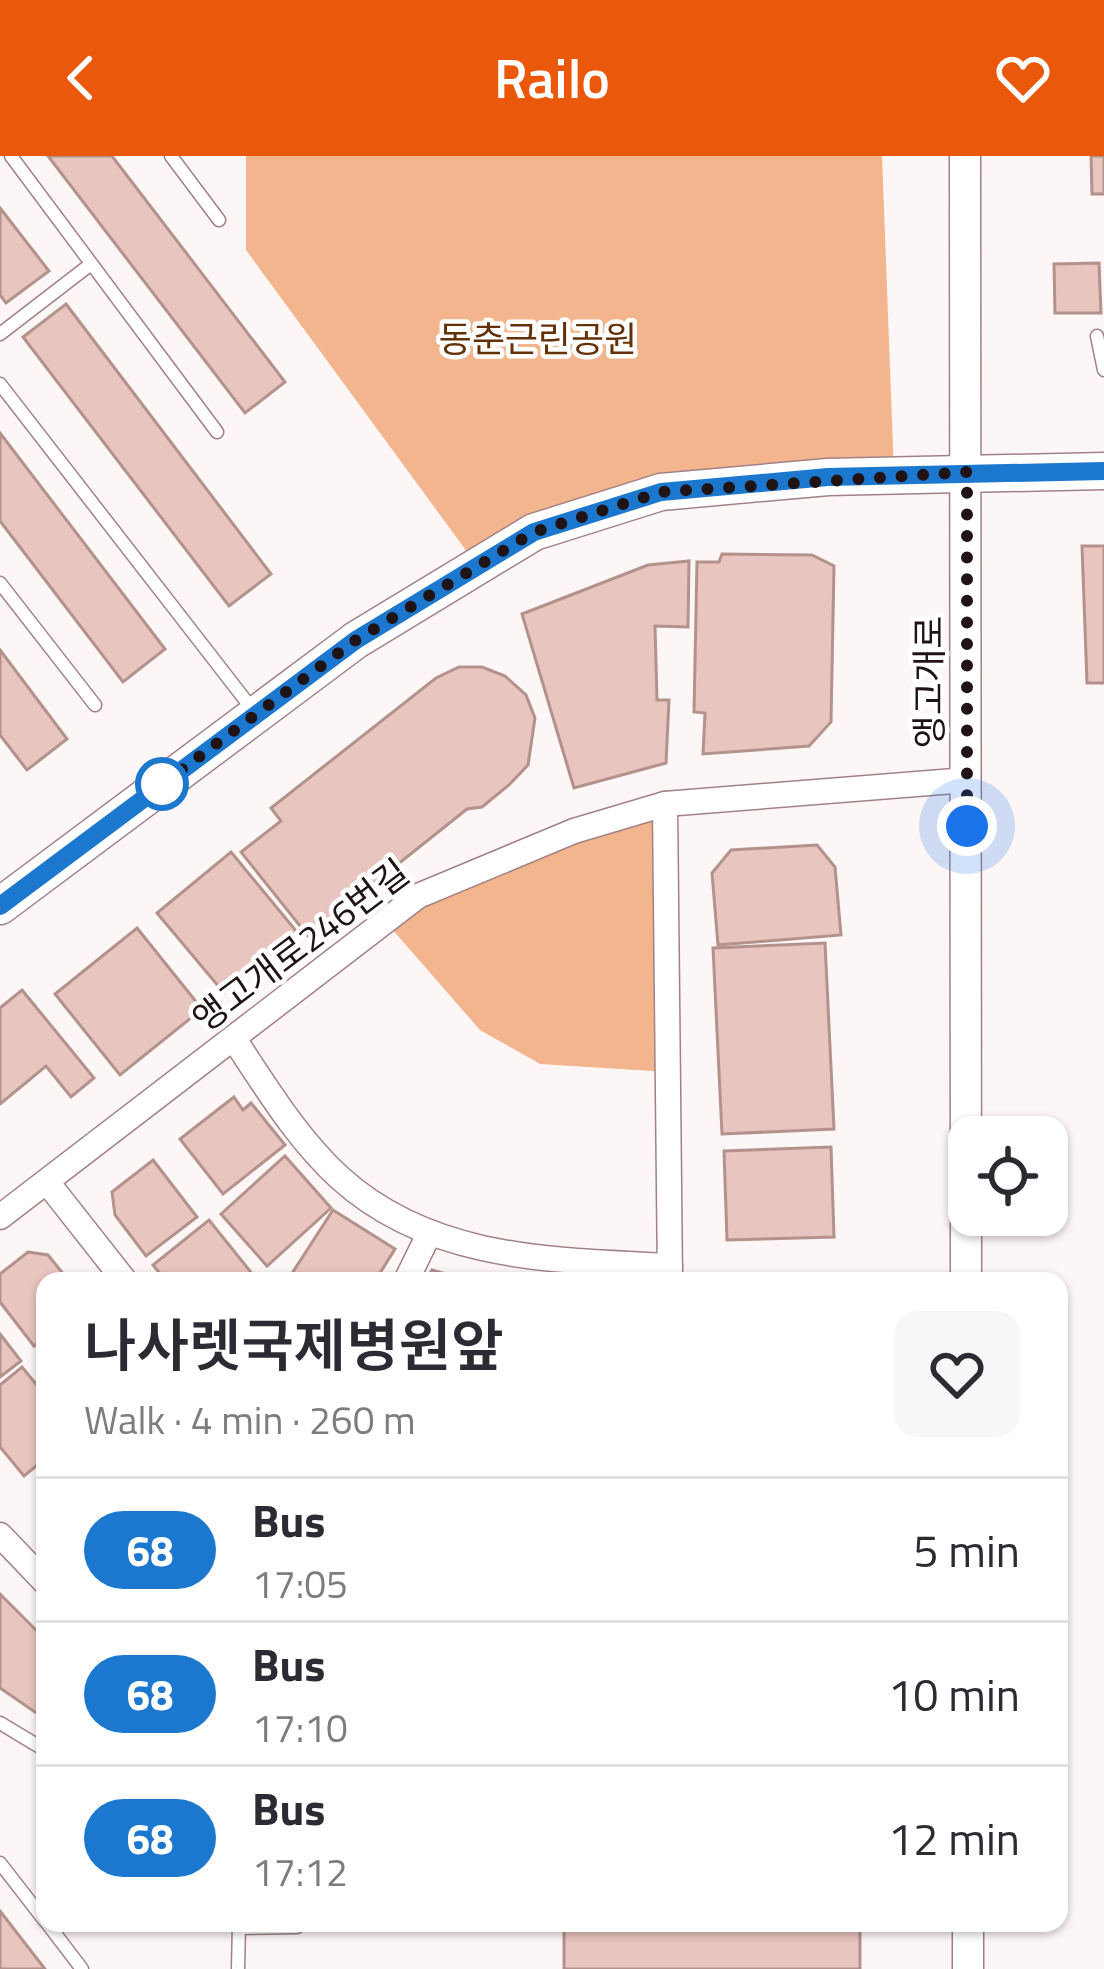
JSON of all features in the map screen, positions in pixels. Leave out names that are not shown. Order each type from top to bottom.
[{"type":"main road","points":[[0,906],[376,627],[534,532],[661,492],[967,472],[1104,471]]},
{"type":"street","name":"앵고개로","points":[[965,156],[966,1272]]},
{"type":"street","name":"앵고개로246번길","points":[[0,1217],[418,896],[574,831],[664,804],[967,780]]},
{"type":"street","points":[[664,804],[670,1272]]},
{"type":"street","points":[[234,1040],[298,1134],[340,1178],[388,1214],[429,1234],[530,1259],[651,1272]]},
{"type":"street","points":[[47,1182],[118,1272]]},
{"type":"street","points":[[410,1272],[429,1234]]},
{"type":"street","points":[[0,1535],[36,1573]]},
{"type":"street","points":[[968,1932],[968,1969]]},
{"type":"lane","points":[[11,156],[218,432]]},
{"type":"lane","points":[[171,156],[219,220]]},
{"type":"lane","points":[[0,334],[91,264]]},
{"type":"lane","points":[[1097,336],[1104,370]]},
{"type":"lane","points":[[0,384],[256,713]]},
{"type":"lane","points":[[0,584],[95,705]]},
{"type":"lane","points":[[0,1723],[36,1745]]},
{"type":"lane","points":[[0,1863],[36,1909]]},
{"type":"lane","points":[[54,1932],[82,1969]]},
{"type":"lane","points":[[238,1969],[239,1932]]},
{"type":"green space","name":"동춘근린공원","points":[[246,156],[882,156],[894,474],[661,492],[476,564],[246,250]]},
{"type":"green space","points":[[665,804],[668,1072],[540,1064],[480,1030],[385,921]]},
{"type":"building","points":[[48,156],[112,156],[285,382],[245,413]]},
{"type":"building","points":[[1091,156],[1104,156],[1104,194],[1092,194]]},
{"type":"building","points":[[0,208],[49,271],[6,303],[0,295]]},
{"type":"building","points":[[1099,263],[1101,313],[1055,313],[1054,264]]},
{"type":"building","points":[[66,304],[271,574],[229,606],[23,337]]},
{"type":"building","points":[[0,433],[165,649],[123,682],[0,521]]},
{"type":"building","points":[[1082,546],[1104,546],[1104,683],[1087,683]]},
{"type":"building","points":[[722,554],[812,555],[834,566],[831,722],[809,746],[703,754],[705,713],[694,712],[697,562],[719,562]]},
{"type":"building","points":[[689,561],[688,627],[655,626],[657,700],[669,700],[666,763],[574,788],[522,614],[648,565]]},
{"type":"building","points":[[0,650],[67,739],[27,770],[0,735]]},
{"type":"building","points":[[459,667],[482,667],[505,676],[526,695],[535,718],[528,765],[482,807],[467,809],[308,936],[241,852],[281,821],[271,808],[436,678]]},
{"type":"building","points":[[817,845],[835,867],[841,935],[718,945],[712,873],[731,850]]},
{"type":"building","points":[[231,852],[297,932],[224,993],[157,913]]},
{"type":"building","points":[[137,928],[202,1009],[120,1075],[55,994]]},
{"type":"building","points":[[825,943],[834,1129],[722,1134],[713,948]]},
{"type":"building","points":[[22,990],[94,1078],[71,1097],[46,1066],[0,1104],[0,1008]]},
{"type":"building","points":[[234,1097],[243,1110],[251,1103],[285,1145],[223,1194],[180,1139]]},
{"type":"building","points":[[831,1147],[834,1237],[727,1240],[724,1151]]},
{"type":"building","points":[[285,1156],[331,1208],[267,1266],[221,1214]]},
{"type":"building","points":[[153,1160],[197,1217],[146,1256],[115,1215],[112,1192]]},
{"type":"building","points":[[333,1210],[395,1249],[381,1272],[293,1272]]},
{"type":"building","points":[[209,1220],[251,1272],[159,1272],[153,1265]]},
{"type":"building","points":[[28,1252],[48,1255],[62,1272],[36,1272],[34,1346],[0,1302],[0,1274]]},
{"type":"building","points":[[0,1334],[21,1361],[0,1377]]},
{"type":"building","points":[[22,1367],[36,1384],[36,1466],[24,1476],[0,1447],[0,1385]]},
{"type":"building","points":[[0,1594],[36,1630],[36,1713],[0,1688]]},
{"type":"building","points":[[0,1911],[45,1969],[0,1969]]},
{"type":"building","points":[[564,1932],[860,1932],[860,1969],[564,1969]]},
{"type":"bus line","name":"68","points":[[0,906],[356,640],[534,532],[661,492],[828,477],[1104,471]]},
{"type":"route","points":[[162,784],[146,796],[356,640],[534,532],[661,492],[828,477],[967,472],[967,826]]}]
